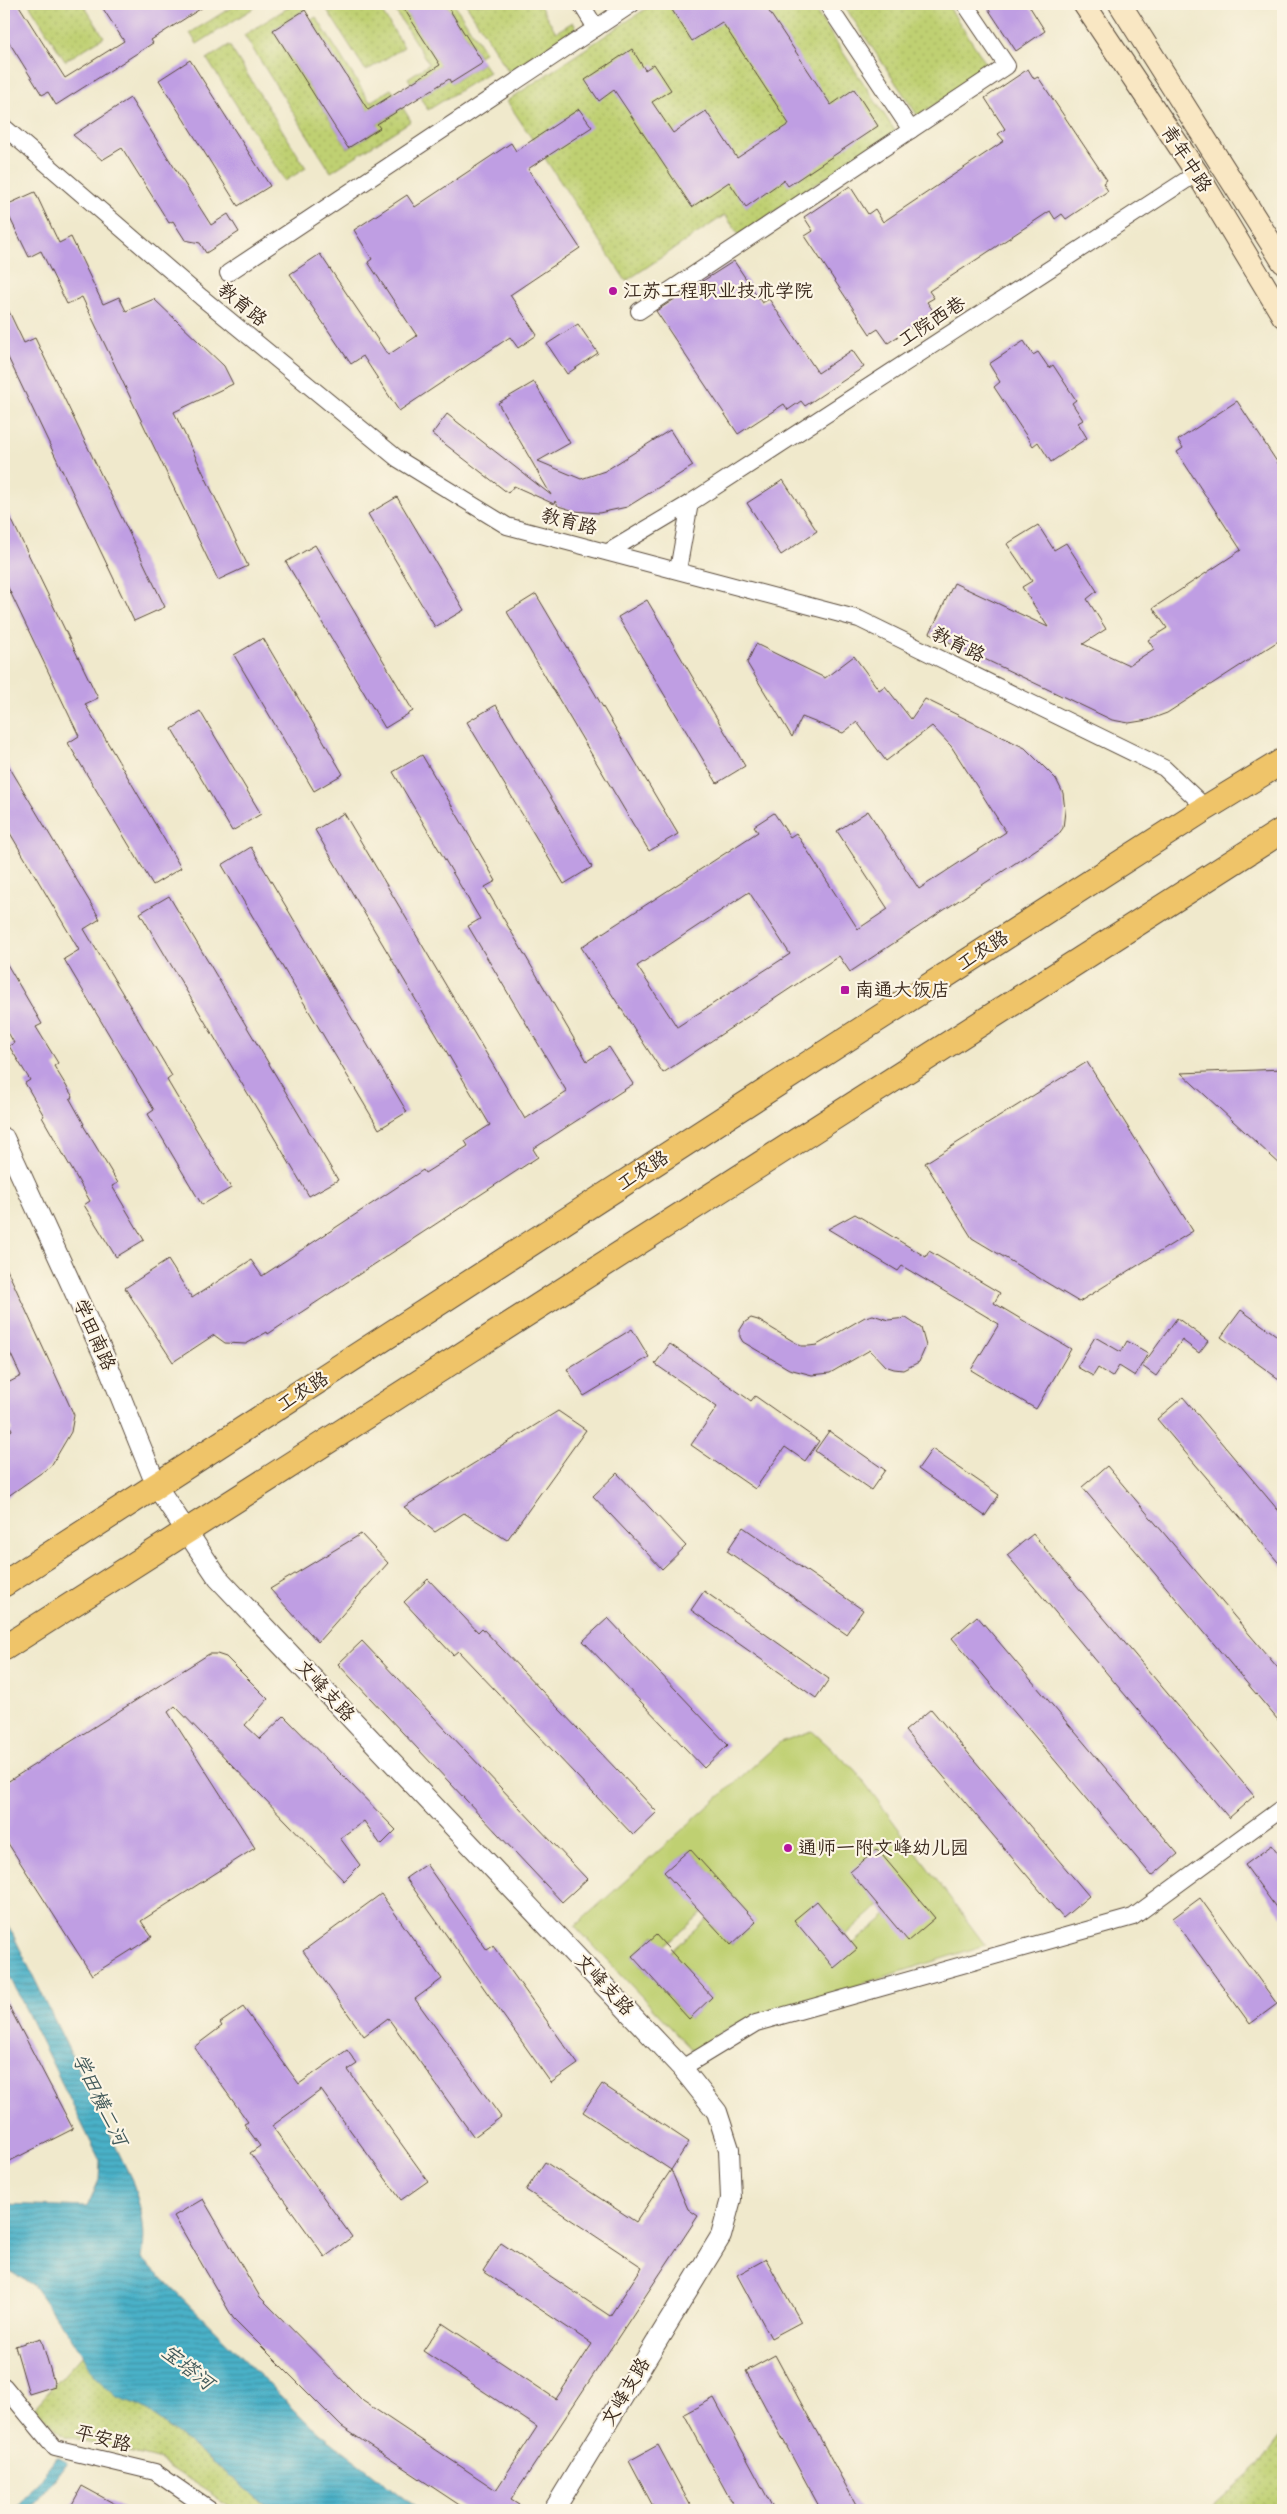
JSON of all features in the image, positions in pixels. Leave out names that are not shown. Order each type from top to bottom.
[{"type":"main road","name":"青年中路","points":[[1084,4],[1196,174],[1283,316]]},
{"type":"main road","name":"青年中路","points":[[1120,4],[1283,262]]},
{"type":"main road","name":"工农路","points":[[4,1584],[1206,808],[1283,761]]},
{"type":"main road","points":[[4,1648],[1283,830]]},
{"type":"street","points":[[581,4],[596,28]]},
{"type":"street","points":[[228,273],[632,4]]},
{"type":"street","points":[[827,4],[911,130]]},
{"type":"street","points":[[639,311],[1007,66],[965,4]]},
{"type":"street","name":"教育路","points":[[4,127],[201,297],[398,459],[506,526],[860,619],[1164,768],[1206,808]]},
{"type":"street","name":"工院西巷","points":[[608,552],[690,503],[1196,174]]},
{"type":"street","points":[[678,570],[690,503]]},
{"type":"street","name":"学田南路","points":[[4,1138],[105,1358],[158,1486],[185,1531]]},
{"type":"street","name":"文峰支路","points":[[185,1531],[218,1578],[682,2068],[717,2112],[729,2149],[731,2199],[721,2236],[554,2510]]},
{"type":"street","points":[[682,2068],[756,2024],[1133,1917],[1283,1807]]},
{"type":"street","name":"平安路","points":[[4,2386],[55,2448],[155,2472],[210,2510]]},
{"type":"green space","points":[[29,4],[83,4],[104,37],[65,61]]},
{"type":"green space","points":[[237,4],[260,4],[197,44],[190,33]]},
{"type":"green space","points":[[294,4],[305,4],[307,8],[273,30],[348,148],[379,129],[377,124],[403,108],[411,121],[331,172],[244,35]]},
{"type":"green space","points":[[377,4],[404,47],[366,71],[324,5]]},
{"type":"green space","points":[[391,4],[401,4],[440,65],[411,83],[408,78],[429,64]]},
{"type":"green space","points":[[446,4],[454,4],[485,52],[479,56]]},
{"type":"green space","points":[[466,4],[539,4],[556,32],[573,22],[576,28],[509,72]]},
{"type":"green space","points":[[653,4],[811,4],[895,131],[739,235],[725,215],[626,281],[507,101]]},
{"type":"green space","points":[[843,4],[947,4],[989,68],[918,116]]},
{"type":"green space","points":[[316,17],[370,102],[391,89],[395,94],[368,110],[311,20]]},
{"type":"green space","points":[[229,45],[306,168],[285,181],[207,59]]},
{"type":"green space","points":[[483,63],[489,72],[428,110],[420,97],[449,79],[452,83]]},
{"type":"green space","name":"通师一附文峰幼儿园","points":[[812,1731],[855,1770],[985,1945],[732,2025],[694,2052],[575,1926],[780,1742]],"holes":[[[690,1849],[756,1922],[731,1945],[707,1919],[671,1952],[712,1997],[689,2019],[632,1956],[655,1935],[665,1946],[702,1913],[665,1872]],[[850,1872],[887,1915],[853,1944],[845,1935],[879,1906]]]},
{"type":"green space","points":[[83,2354],[94,2373],[106,2387],[130,2402],[141,2406],[273,2510],[236,2510],[157,2459],[65,2436],[34,2408]]},
{"type":"green space","points":[[1283,2433],[1283,2510],[1209,2510],[1259,2464]]},
{"type":"water","name":"宝塔河","points":[[4,1916],[132,2180],[143,2227],[142,2258],[312,2427],[419,2510],[273,2510],[141,2406],[117,2397],[94,2376],[83,2354],[33,2285],[4,2268],[4,2204],[87,2207],[99,2180],[100,2161],[4,1965]]},
{"type":"water","points":[[57,2457],[67,2462],[30,2510],[15,2510]]},
{"type":"building","points":[[4,4],[18,4],[65,78],[124,41],[100,4],[208,4],[151,40],[153,43],[56,105],[48,92],[42,95],[4,34]]},
{"type":"building","points":[[401,4],[446,4],[483,63],[451,83],[449,79],[377,124],[380,128],[348,148],[273,30],[305,10],[368,110],[440,65]]},
{"type":"building","points":[[681,4],[764,4],[831,105],[854,89],[878,126],[788,186],[784,180],[746,207],[729,182],[692,207],[614,90],[599,101],[585,80],[632,49],[645,70],[654,64],[671,90],[652,102],[673,133],[706,111],[737,158],[789,124],[722,22],[692,41],[672,10]]},
{"type":"building","points":[[985,4],[1028,4],[1045,31],[1016,51]]},
{"type":"building","points":[[190,60],[270,186],[238,206],[159,80]]},
{"type":"building","points":[[1028,69],[1034,79],[1038,77],[1107,180],[1103,183],[1108,191],[1066,219],[1062,214],[1055,219],[1050,211],[929,291],[934,298],[927,302],[934,312],[888,343],[878,329],[870,334],[805,236],[813,231],[804,217],[850,186],[868,214],[875,209],[883,222],[1004,141],[998,134],[1005,129],[985,98]]},
{"type":"building","points":[[130,98],[211,225],[228,214],[239,232],[206,253],[200,243],[185,240],[173,221],[169,223],[122,148],[102,160],[73,135]]},
{"type":"building","points":[[579,109],[592,127],[528,169],[580,248],[510,295],[537,335],[518,348],[510,337],[399,411],[363,356],[351,364],[290,274],[320,254],[388,355],[417,336],[368,262],[372,259],[354,230],[407,195],[415,207],[511,143],[516,151]]},
{"type":"building","points":[[35,192],[59,243],[71,237],[103,304],[119,297],[126,311],[154,299],[224,366],[233,384],[174,412],[248,566],[218,580],[82,297],[67,304],[41,251],[29,257],[4,206]]},
{"type":"building","points":[[734,261],[762,303],[769,299],[818,373],[852,350],[864,367],[805,406],[801,401],[788,410],[784,404],[738,434],[656,311]]},
{"type":"building","points":[[4,301],[24,343],[35,338],[165,607],[134,621],[4,349]]},
{"type":"building","points":[[578,324],[598,353],[567,374],[547,344]]},
{"type":"building","points":[[1024,341],[1033,355],[1038,352],[1049,368],[1053,365],[1076,400],[1072,403],[1083,420],[1078,423],[1087,438],[1051,462],[1038,442],[1033,446],[994,387],[1000,382],[989,364]]},
{"type":"building","points":[[534,382],[570,443],[538,461],[581,479],[605,471],[670,430],[693,466],[627,507],[599,513],[575,511],[558,506],[555,501],[554,504],[514,486],[508,493],[432,434],[447,414],[551,495],[498,403]]},
{"type":"building","points":[[1237,401],[1283,471],[1283,638],[1167,713],[1148,720],[1129,723],[1112,720],[930,633],[954,583],[1048,627],[1022,587],[1032,581],[1007,544],[1038,525],[1054,550],[1066,543],[1097,591],[1087,599],[1106,629],[1083,644],[1129,665],[1154,649],[1148,640],[1167,628],[1153,608],[1241,550],[1177,452],[1183,448],[1178,440]]},
{"type":"building","points":[[783,480],[817,531],[781,555],[747,503]]},
{"type":"building","points":[[397,497],[464,610],[435,627],[368,514]]},
{"type":"building","points":[[4,504],[98,698],[85,704],[181,868],[153,885],[68,743],[79,736],[4,579]]},
{"type":"building","points":[[315,545],[413,711],[385,728],[286,562]]},
{"type":"building","points":[[536,594],[678,834],[649,851],[507,612]]},
{"type":"building","points":[[647,600],[745,766],[717,783],[618,617]]},
{"type":"building","points":[[263,638],[343,774],[314,791],[234,655]]},
{"type":"building","points":[[756,644],[825,678],[854,656],[879,690],[885,686],[911,719],[925,699],[1025,748],[1056,779],[1063,793],[1065,811],[1063,828],[1058,835],[850,972],[839,956],[663,1073],[581,947],[758,832],[754,826],[774,813],[790,837],[796,833],[858,929],[888,909],[837,831],[868,811],[919,889],[1006,832],[951,746],[932,726],[886,761],[857,722],[843,733],[802,717],[792,737],[747,663]],"holes":[[[749,892],[790,954],[677,1027],[637,966]]]},
{"type":"building","points":[[496,705],[592,867],[564,884],[467,722]]},
{"type":"building","points":[[200,711],[261,814],[232,831],[172,729]]},
{"type":"building","points":[[422,755],[496,881],[485,887],[587,1061],[609,1047],[633,1084],[533,1149],[538,1157],[268,1334],[267,1332],[246,1344],[225,1343],[214,1335],[173,1362],[125,1288],[168,1260],[192,1298],[251,1260],[262,1276],[423,1170],[425,1173],[468,1146],[465,1141],[490,1125],[315,830],[344,813],[525,1119],[567,1092],[468,926],[480,919],[393,772]]},
{"type":"building","points":[[4,758],[100,919],[84,929],[172,1076],[167,1080],[231,1188],[202,1205],[148,1114],[154,1110],[64,959],[79,950],[4,823]]},
{"type":"building","points":[[251,847],[407,1112],[379,1129],[222,865]]},
{"type":"building","points":[[169,896],[338,1180],[309,1196],[140,913]]},
{"type":"building","points":[[4,959],[42,1024],[36,1027],[58,1063],[54,1066],[73,1097],[70,1099],[83,1125],[118,1183],[112,1186],[144,1240],[116,1257],[84,1205],[90,1201],[42,1117],[44,1116],[25,1083],[30,1080],[9,1046],[14,1043],[4,1025]]},
{"type":"building","points":[[1087,1062],[1193,1231],[1079,1302],[972,1238],[925,1163]]},
{"type":"building","points":[[1283,1069],[1283,1167],[1181,1073]]},
{"type":"building","points":[[855,1214],[926,1257],[929,1251],[1000,1293],[994,1303],[1071,1349],[1036,1409],[971,1370],[999,1324],[902,1266],[898,1271],[828,1229]]},
{"type":"building","points":[[4,1263],[74,1415],[71,1432],[51,1466],[4,1499],[4,1436],[12,1430],[4,1413],[4,1385],[21,1376],[4,1340]]},
{"type":"building","points":[[1241,1310],[1283,1340],[1283,1382],[1221,1337]]},
{"type":"building","points":[[873,1315],[888,1320],[906,1318],[921,1328],[926,1346],[919,1362],[903,1370],[894,1369],[885,1366],[870,1350],[830,1373],[812,1375],[789,1369],[743,1342],[740,1337],[740,1330],[745,1322],[751,1318],[758,1320],[801,1346],[817,1345],[865,1317]]},
{"type":"building","points":[[1177,1318],[1208,1341],[1199,1353],[1182,1340],[1156,1376],[1142,1366]]},
{"type":"building","points":[[632,1329],[649,1357],[584,1396],[567,1369]]},
{"type":"building","points":[[1095,1337],[1121,1352],[1127,1341],[1148,1353],[1135,1376],[1119,1366],[1112,1377],[1098,1368],[1093,1376],[1077,1367]]},
{"type":"building","points":[[670,1344],[751,1401],[755,1396],[819,1441],[805,1461],[785,1447],[755,1489],[691,1445],[717,1407],[655,1364]]},
{"type":"building","points":[[1183,1397],[1283,1516],[1283,1568],[1157,1419]]},
{"type":"building","points":[[558,1411],[586,1430],[507,1540],[464,1513],[435,1532],[404,1507]]},
{"type":"building","points":[[829,1431],[885,1470],[871,1490],[815,1451]]},
{"type":"building","points":[[932,1449],[999,1495],[985,1516],[918,1469]]},
{"type":"building","points":[[1107,1466],[1283,1674],[1283,1726],[1082,1487]]},
{"type":"building","points":[[617,1473],[686,1546],[662,1569],[593,1496]]},
{"type":"building","points":[[743,1527],[863,1610],[846,1634],[727,1551]]},
{"type":"building","points":[[361,1534],[388,1563],[318,1642],[270,1589]]},
{"type":"building","points":[[1033,1534],[1254,1796],[1229,1818],[1007,1555]]},
{"type":"building","points":[[428,1579],[478,1632],[482,1628],[657,1812],[633,1835],[458,1651],[453,1655],[404,1602]]},
{"type":"building","points":[[704,1591],[829,1679],[816,1698],[691,1610]]},
{"type":"building","points":[[977,1616],[1178,1854],[1152,1876],[952,1638]]},
{"type":"building","points":[[608,1618],[728,1745],[704,1768],[583,1641]]},
{"type":"building","points":[[362,1641],[587,1879],[562,1902],[338,1664]]},
{"type":"building","points":[[209,1654],[226,1657],[268,1699],[245,1725],[260,1739],[284,1716],[396,1830],[381,1845],[364,1821],[340,1838],[360,1865],[344,1881],[175,1706],[168,1712],[255,1848],[141,1921],[152,1937],[92,1975],[4,1837],[4,1784]]},
{"type":"building","points":[[931,1709],[1089,1896],[1063,1918],[905,1731]]},
{"type":"building","points":[[1272,1845],[1283,1860],[1283,1917],[1245,1865]]},
{"type":"building","points":[[690,1849],[756,1922],[731,1945],[664,1872]]},
{"type":"building","points":[[877,1849],[935,1918],[908,1941],[850,1872]]},
{"type":"building","points":[[426,1864],[487,1950],[493,1946],[578,2064],[551,2083],[406,1878]]},
{"type":"building","points":[[381,1894],[442,1979],[415,1999],[501,2117],[474,2137],[388,2018],[364,2036],[303,1951]]},
{"type":"building","points":[[1200,1898],[1277,2004],[1250,2024],[1173,1918]]},
{"type":"building","points":[[817,1901],[857,1949],[834,1968],[794,1920]]},
{"type":"building","points":[[656,1935],[712,1997],[689,2019],[632,1956]]},
{"type":"building","points":[[4,1997],[73,2129],[4,2164]]},
{"type":"building","points":[[243,2007],[299,2084],[347,2050],[357,2064],[348,2070],[428,2181],[401,2200],[321,2090],[272,2126],[352,2237],[325,2257],[250,2153],[260,2146],[244,2124],[248,2122],[194,2047],[222,2026],[220,2023]]},
{"type":"building","points":[[602,2084],[689,2142],[671,2170],[583,2112]]},
{"type":"building","points":[[545,2162],[636,2222],[671,2170],[688,2209],[698,2216],[511,2500],[527,2510],[467,2510],[342,2427],[233,2318],[174,2216],[203,2199],[260,2297],[363,2401],[496,2490],[537,2427],[423,2351],[442,2323],[556,2399],[592,2344],[483,2271],[501,2243],[610,2316],[642,2267],[526,2190]]},
{"type":"building","points":[[766,2259],[801,2322],[771,2338],[737,2275]]},
{"type":"building","points":[[41,2338],[55,2386],[29,2394],[15,2346]]},
{"type":"building","points":[[775,2355],[859,2510],[821,2510],[746,2371]]},
{"type":"building","points":[[714,2398],[774,2510],[736,2510],[684,2414]]},
{"type":"building","points":[[658,2445],[693,2510],[655,2510],[629,2461]]},
{"type":"building","points":[[82,2486],[126,2510],[69,2510]]},
{"type":"place","name":"江苏工程职业技术学院","points":[[613,291]]},
{"type":"place","name":"南通大饭店","points":[[845,990]]},
{"type":"place","name":"通师一附文峰幼儿园","points":[[788,1848]]},
{"type":"water label","name":"学田横二河","points":[[99,2100]]}]
